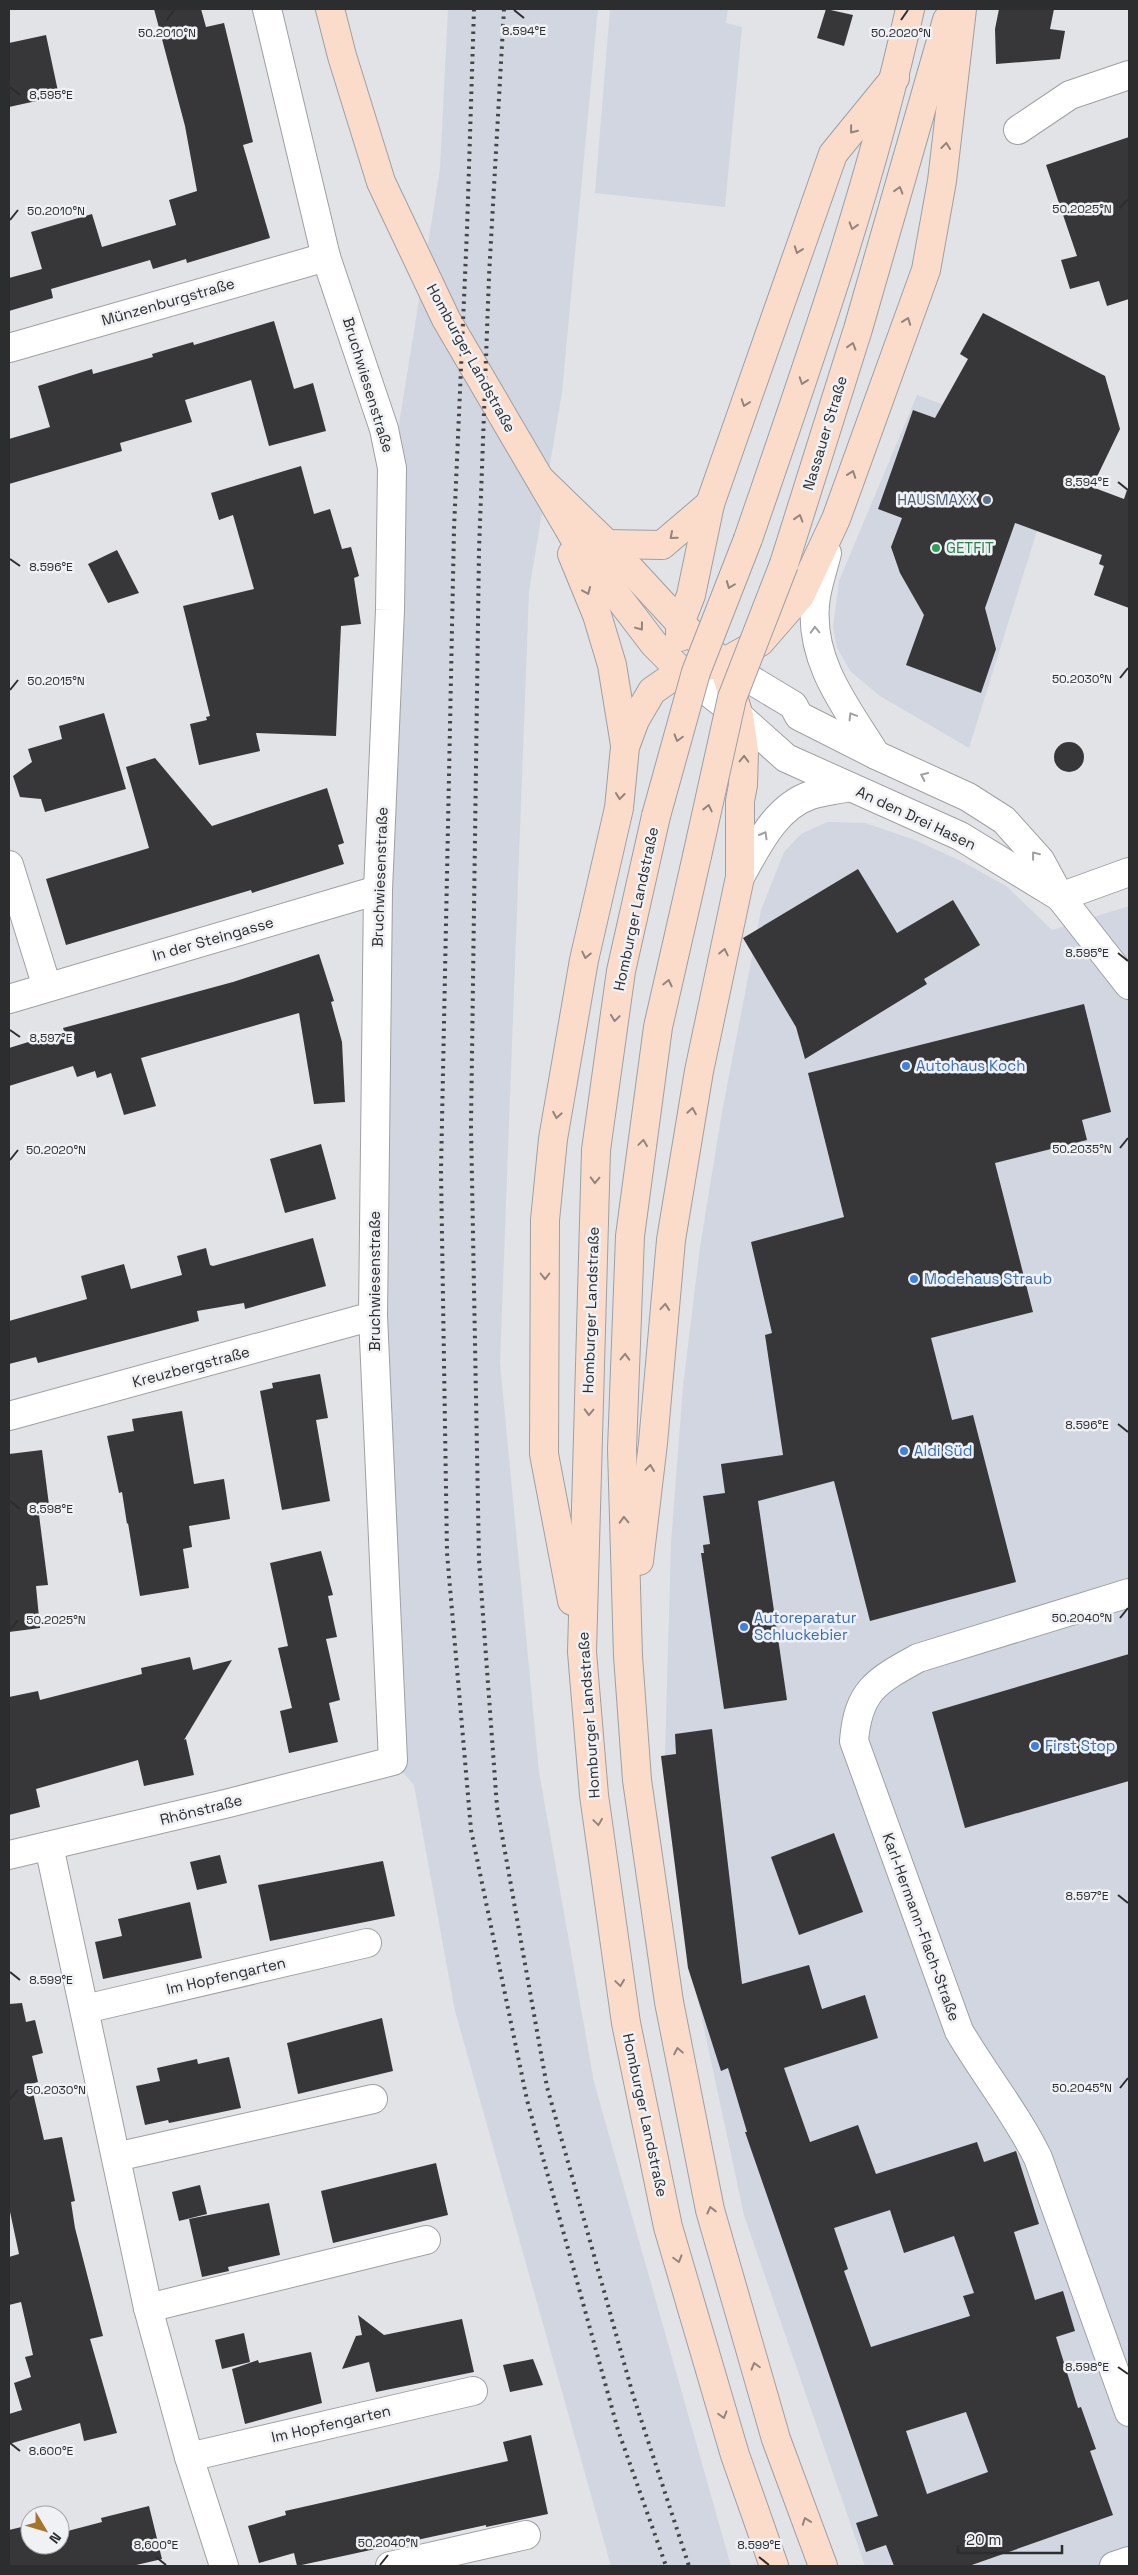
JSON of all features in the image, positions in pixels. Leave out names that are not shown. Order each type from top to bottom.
[{"type":"main road","name":"Homburger Landstraße","points":[[330,9],[342,56],[381,182],[446,319],[579,546],[654,644],[681,671]]},
{"type":"main road","points":[[681,671],[680,623],[691,595],[710,504],[833,154],[895,78],[910,9]]},
{"type":"main road","name":"Nassauer Straße","points":[[628,1656],[622,1449],[630,1236],[658,1027],[732,698],[784,564],[863,310],[950,9]]},
{"type":"main road","points":[[625,747],[635,720],[652,691],[681,671],[723,663],[760,642],[800,596],[836,519],[926,270],[942,181],[962,9]]},
{"type":"main road","name":"Homburger Landstraße","points":[[774,2566],[735,2455],[666,2217],[626,2024],[594,1795],[582,1652],[596,1150],[621,971],[656,816],[696,672],[748,539],[834,288],[895,78]]},
{"type":"main road","points":[[542,481],[607,544],[680,623],[723,663],[739,716],[744,751],[743,785],[740,801],[740,877],[699,1071],[671,1240],[653,1443],[628,1656],[637,1780],[669,2002],[710,2210],[776,2439],[823,2566]]},
{"type":"main road","points":[[542,481],[598,615],[612,665],[625,747],[619,808],[584,960],[553,1139],[545,1220],[544,1454],[582,1652]]},
{"type":"main road","points":[[607,544],[662,545],[710,504]]},
{"type":"street","name":"Bruchwiesenstraße","points":[[267,9],[326,257],[384,429],[392,468],[390,610],[378,890],[373,1316],[393,1761]]},
{"type":"street","points":[[1018,130],[1070,95],[1129,75]]},
{"type":"street","name":"Münzenburgstraße","points":[[9,348],[326,257]]},
{"type":"street","points":[[836,519],[814,605],[816,643],[828,676],[876,755]]},
{"type":"street","name":"An den Drei Hasen","points":[[723,663],[793,705],[800,716],[876,755],[968,797],[1004,820],[1040,860],[1060,897],[1129,985]]},
{"type":"street","name":"An den Drei Hasen","points":[[681,671],[739,716],[786,758],[960,836],[1060,897]]},
{"type":"street","name":"An den Drei Hasen","points":[[740,877],[770,824],[776,819],[810,795],[849,787]]},
{"type":"street","points":[[9,865],[47,988]]},
{"type":"street","points":[[1060,897],[1129,872]]},
{"type":"street","name":"In der Steingasse","points":[[9,999],[378,890]]},
{"type":"street","name":"Kreuzbergstraße","points":[[9,1416],[373,1316]]},
{"type":"street","name":"Karl-Hermann-Flach-Straße","points":[[1129,1593],[918,1658],[888,1674],[870,1691],[856,1717],[854,1741],[959,2031],[975,2058],[1023,2127],[1038,2158],[1129,2412]]},
{"type":"street","name":"Rhönstraße","points":[[9,1855],[393,1761]]},
{"type":"street","points":[[50,1846],[148,2308],[189,2457],[224,2566]]},
{"type":"street","name":"Im Hopfengarten","points":[[85,2009],[367,1943]]},
{"type":"street","points":[[116,2157],[373,2099]]},
{"type":"street","points":[[148,2308],[426,2240]]},
{"type":"street","name":"Im Hopfengarten","points":[[189,2457],[473,2390]]},
{"type":"street","points":[[390,2566],[526,2535]]},
{"type":"street","points":[[1114,2566],[1129,2561]]},
{"type":"shaded area","points":[[448,9],[598,9],[562,392],[529,591],[500,1363],[539,1772],[594,2082],[731,2566],[611,2566],[455,2011],[414,1785],[393,1761],[373,1316],[392,468],[440,169]]},
{"type":"shaded area","points":[[610,9],[728,9],[726,23],[742,27],[725,207],[595,193]]},
{"type":"shaded area","points":[[917,395],[1063,448],[969,748],[880,696],[851,672],[837,648],[833,627],[839,581]]},
{"type":"shaded area","points":[[827,822],[865,823],[915,840],[963,862],[1006,886],[1052,930],[1129,906],[1129,2566],[865,2566],[744,2215],[693,1977],[675,1857],[665,1754],[671,1543],[683,1387],[700,1247],[722,1112],[761,910],[784,852],[801,834]]},
{"type":"building","points":[[154,9],[201,9],[206,27],[224,23],[253,142],[243,145],[270,238],[187,263],[186,259],[153,269],[150,260],[51,289],[53,298],[9,311],[9,278],[42,269],[31,232],[92,214],[102,247],[176,225],[169,200],[197,191],[185,126]]},
{"type":"building","points":[[826,9],[853,15],[844,46],[817,38]]},
{"type":"building","points":[[999,9],[1054,9],[1050,29],[1065,31],[1060,59],[996,64],[995,29]]},
{"type":"building","points":[[46,35],[59,96],[9,107],[9,43]]},
{"type":"building","points":[[1129,137],[1129,299],[1107,306],[1099,281],[1070,289],[1061,260],[1077,256],[1046,165]]},
{"type":"building","points":[[983,313],[1105,376],[1120,429],[1092,487],[1124,499],[1127,490],[1129,491],[1129,608],[1094,595],[1104,566],[1099,564],[1102,555],[1015,523],[985,608],[996,649],[981,693],[906,665],[924,615],[900,573],[891,547],[902,518],[878,509],[913,410],[935,418],[968,359],[960,354]]},
{"type":"building","points":[[274,321],[294,389],[313,383],[326,431],[269,446],[251,380],[185,400],[192,422],[120,443],[122,451],[9,484],[9,439],[50,427],[38,386],[92,369],[93,374],[153,357],[152,354],[193,342],[194,345]]},
{"type":"building","points":[[301,466],[314,514],[330,509],[342,549],[351,547],[359,576],[354,578],[361,624],[341,626],[336,736],[256,733],[260,751],[199,765],[190,724],[207,720],[206,717],[210,716],[183,606],[254,589],[233,515],[219,520],[211,493]]},
{"type":"building","points":[[117,550],[139,593],[108,603],[88,564]]},
{"type":"building","points":[[104,713],[126,789],[45,812],[41,799],[20,797],[13,776],[32,762],[28,749],[62,739],[59,726]]},
{"type":"building","points":[[1069,742],[1080,746],[1084,757],[1080,768],[1069,772],[1058,768],[1054,757],[1058,746]]},
{"type":"building","points":[[155,758],[212,826],[327,788],[344,843],[338,845],[344,864],[252,893],[251,890],[66,945],[46,879],[149,848],[126,767]]},
{"type":"building","points":[[858,869],[897,933],[953,900],[980,945],[924,979],[927,984],[805,1059],[796,1027],[743,938]]},
{"type":"building","points":[[319,954],[334,1001],[331,1002],[342,1042],[345,1102],[314,1104],[299,1013],[141,1058],[156,1106],[124,1115],[111,1073],[97,1078],[95,1071],[77,1077],[73,1066],[9,1086],[9,1048],[64,1031],[63,1028],[233,982]]},
{"type":"building","points":[[1084,1004],[1111,1112],[1082,1120],[1087,1140],[995,1163],[1033,1312],[931,1338],[952,1420],[973,1415],[1016,1582],[870,1621],[834,1481],[758,1501],[787,1700],[724,1709],[701,1553],[704,1553],[703,1545],[710,1544],[703,1496],[725,1493],[721,1464],[783,1455],[765,1335],[772,1333],[751,1242],[844,1217],[808,1073]]},
{"type":"building","points":[[321,1144],[336,1199],[285,1213],[270,1159]]},
{"type":"building","points":[[313,1238],[326,1286],[245,1309],[244,1303],[197,1311],[199,1321],[38,1363],[36,1357],[9,1364],[9,1321],[87,1299],[81,1276],[124,1264],[131,1289],[182,1275],[177,1256],[206,1248],[210,1265],[213,1266]]},
{"type":"building","points":[[320,1374],[328,1418],[316,1420],[330,1501],[282,1510],[260,1391],[273,1388],[272,1383]]},
{"type":"building","points":[[182,1411],[194,1484],[224,1479],[230,1519],[189,1526],[192,1547],[183,1549],[189,1588],[140,1596],[122,1492],[119,1493],[107,1436],[134,1431],[132,1419]]},
{"type":"building","points":[[42,1450],[49,1505],[38,1507],[48,1585],[36,1586],[40,1628],[9,1632],[9,1454]]},
{"type":"building","points":[[321,1551],[333,1595],[328,1596],[337,1637],[326,1639],[340,1700],[329,1703],[338,1742],[289,1753],[280,1711],[292,1708],[278,1648],[288,1646],[270,1563]]},
{"type":"building","name":"First Stop","points":[[1129,1654],[1129,1781],[965,1828],[932,1712]]},
{"type":"building","points":[[190,1657],[193,1670],[232,1660],[184,1740],[186,1739],[194,1775],[144,1786],[138,1760],[36,1789],[40,1807],[9,1815],[9,1697],[38,1691],[40,1700],[142,1674],[141,1668]]},
{"type":"building","points":[[712,1729],[742,1984],[809,1965],[822,2009],[865,1995],[878,2038],[784,2068],[810,2142],[858,2125],[876,2174],[977,2142],[984,2162],[1016,2151],[1039,2224],[1014,2232],[1035,2300],[1063,2291],[1075,2331],[1056,2337],[1078,2408],[1081,2407],[1096,2449],[1090,2451],[1113,2515],[969,2566],[894,2566],[886,2545],[866,2552],[856,2523],[878,2516],[745,2132],[747,2132],[728,2068],[721,2071],[688,1968],[661,1756],[676,1754],[675,1734]],"holes":[[[890,2210],[904,2253],[954,2236],[974,2293],[963,2296],[970,2316],[871,2347],[844,2271],[848,2269],[834,2228]],[[966,2412],[988,2472],[927,2494],[906,2431]]]},
{"type":"building","points":[[834,1833],[863,1912],[799,1935],[771,1857]]},
{"type":"building","points":[[220,1855],[227,1883],[197,1890],[190,1862]]},
{"type":"building","points":[[383,1861],[395,1916],[270,1941],[258,1885]]},
{"type":"building","points":[[190,1902],[202,1958],[103,1979],[95,1942],[122,1936],[118,1919]]},
{"type":"building","points":[[22,2003],[26,2022],[35,2020],[43,2053],[32,2056],[38,2082],[31,2084],[44,2140],[62,2137],[75,2201],[71,2202],[75,2228],[103,2336],[90,2339],[117,2433],[84,2441],[80,2423],[9,2444],[9,2414],[22,2410],[14,2383],[31,2377],[25,2357],[33,2355],[21,2302],[9,2305],[9,2257],[19,2254],[9,2207],[9,2004]]},
{"type":"building","points":[[382,2018],[393,2071],[298,2094],[287,2043]]},
{"type":"building","points":[[229,2057],[241,2108],[169,2123],[168,2120],[145,2125],[136,2086],[160,2081],[157,2068],[197,2059],[198,2064]]},
{"type":"building","points":[[436,2163],[448,2215],[333,2243],[321,2191]]},
{"type":"building","points":[[200,2185],[207,2214],[179,2221],[172,2192]]},
{"type":"building","points":[[269,2203],[280,2255],[228,2267],[229,2271],[202,2277],[189,2219]]},
{"type":"building","points":[[358,2315],[384,2335],[462,2319],[474,2372],[376,2392],[369,2362],[342,2369],[356,2336],[362,2335]]},
{"type":"building","points":[[244,2333],[250,2362],[222,2369],[215,2340]]},
{"type":"building","points":[[311,2352],[322,2403],[245,2424],[232,2369],[258,2360],[259,2363]]},
{"type":"building","points":[[533,2359],[543,2385],[510,2392],[503,2365]]},
{"type":"building","points":[[531,2435],[548,2514],[486,2527],[486,2525],[297,2566],[294,2553],[259,2563],[248,2526],[286,2515],[285,2511],[508,2461],[503,2442]]},
{"type":"building","points":[[149,2506],[162,2559],[132,2566],[9,2566],[9,2530],[20,2527],[20,2555],[70,2555],[70,2530],[102,2522],[101,2518]]},
{"type":"railway","points":[[474,9],[454,529],[441,1171],[447,1553],[471,1830],[527,2100],[618,2430],[666,2566]]},
{"type":"railway","points":[[504,9],[489,276],[479,550],[471,1126],[479,1560],[497,1807],[547,2087],[633,2395],[689,2566]]},
{"type":"place","name":"HAUSMAXX","points":[[987,500]]},
{"type":"place","name":"GETFIT","points":[[936,548]]},
{"type":"place","name":"Autohaus Koch","points":[[906,1066]]},
{"type":"place","name":"Modehaus Straub","points":[[914,1279]]},
{"type":"place","name":"Aldi Süd","points":[[904,1451]]},
{"type":"place","name":"Autoreparatur Schluckebier","points":[[744,1627]]},
{"type":"place","name":"First Stop","points":[[1035,1746]]}]
